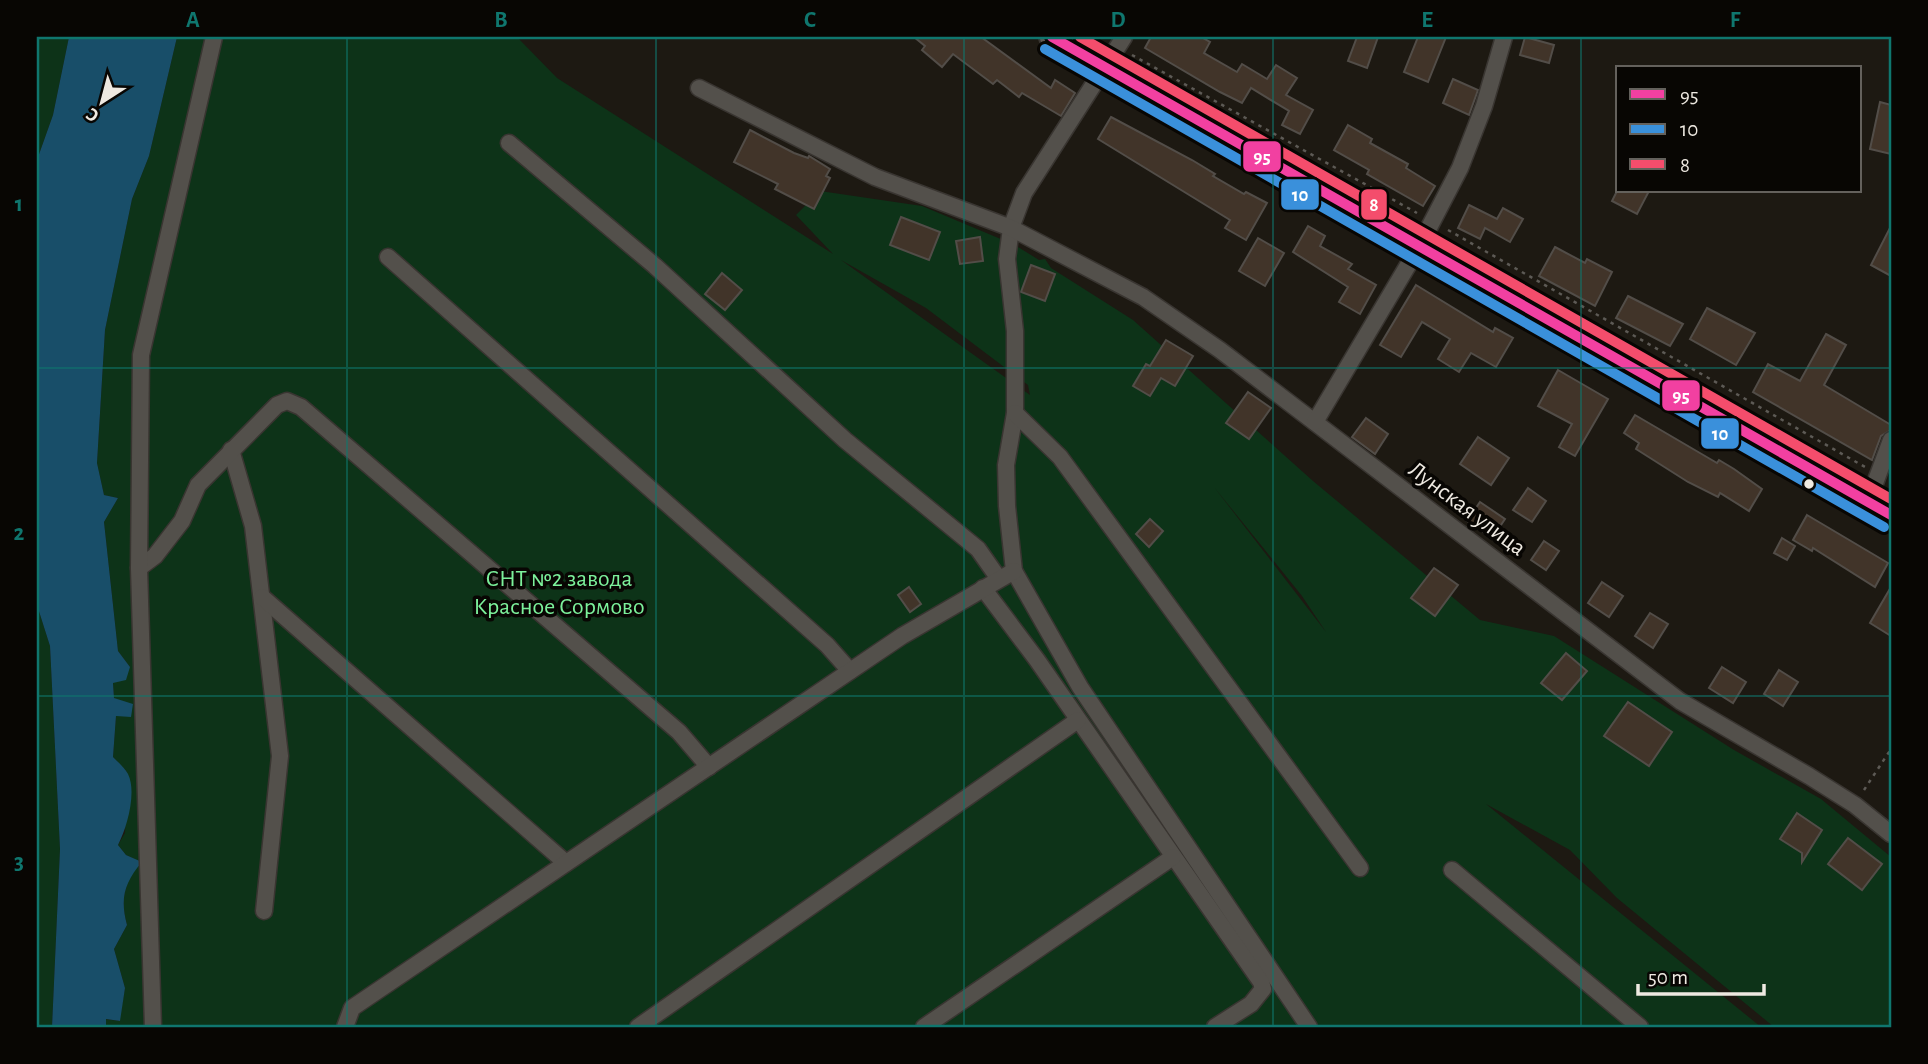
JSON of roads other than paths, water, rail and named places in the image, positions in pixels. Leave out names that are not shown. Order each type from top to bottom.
[{"type":"main road","points":[[1052,37],[1116,50],[1420,245],[1891,515]]},
{"type":"street","points":[[153,1027],[139,568],[141,355],[214,37]]},
{"type":"street","points":[[1315,422],[1420,245],[1430,221],[1460,168],[1484,106],[1504,37]]},
{"type":"street","points":[[1007,575],[1006,465],[1015,413],[1015,331],[1007,259],[1011,228],[1024,193],[1116,50]]},
{"type":"street","name":"Лунская улица","points":[[699,88],[875,177],[1011,228],[1143,297],[1315,422],[1680,701],[1854,805],[1891,834]]},
{"type":"street","points":[[509,143],[655,266],[845,440],[1007,575],[1309,1027]]},
{"type":"street","points":[[388,257],[827,645],[850,671]]},
{"type":"street","points":[[139,568],[155,556],[182,522],[198,485],[277,405],[287,401],[301,407],[679,732],[709,767]]},
{"type":"street","points":[[1015,413],[1060,457],[1360,868]]},
{"type":"street","points":[[1868,502],[1891,440]]},
{"type":"street","points":[[231,450],[253,526],[280,756],[264,911]]},
{"type":"street","points":[[345,1027],[352,1008],[902,636],[1007,575]]},
{"type":"street","points":[[983,588],[1079,720],[1263,989],[1251,1004],[1216,1027]]},
{"type":"street","points":[[262,597],[566,863]]},
{"type":"street","points":[[638,1027],[1079,720]]},
{"type":"street","points":[[924,1027],[1173,857]]},
{"type":"street","points":[[1452,870],[1640,1027]]},
{"type":"water","points":[[69,37],[177,37],[149,156],[132,199],[105,330],[97,463],[104,495],[118,498],[104,522],[118,651],[130,667],[126,680],[113,683],[114,698],[133,704],[131,717],[116,716],[113,757],[128,774],[132,790],[125,829],[118,845],[126,855],[142,862],[127,884],[124,907],[127,925],[114,949],[125,988],[120,1021],[106,1019],[106,1027],[52,1027],[60,849],[50,646],[37,605],[37,160],[53,115]]},
{"type":"park label","name":"СНТ №2 завода Красное Сормово","points":[[559,593]]}]
